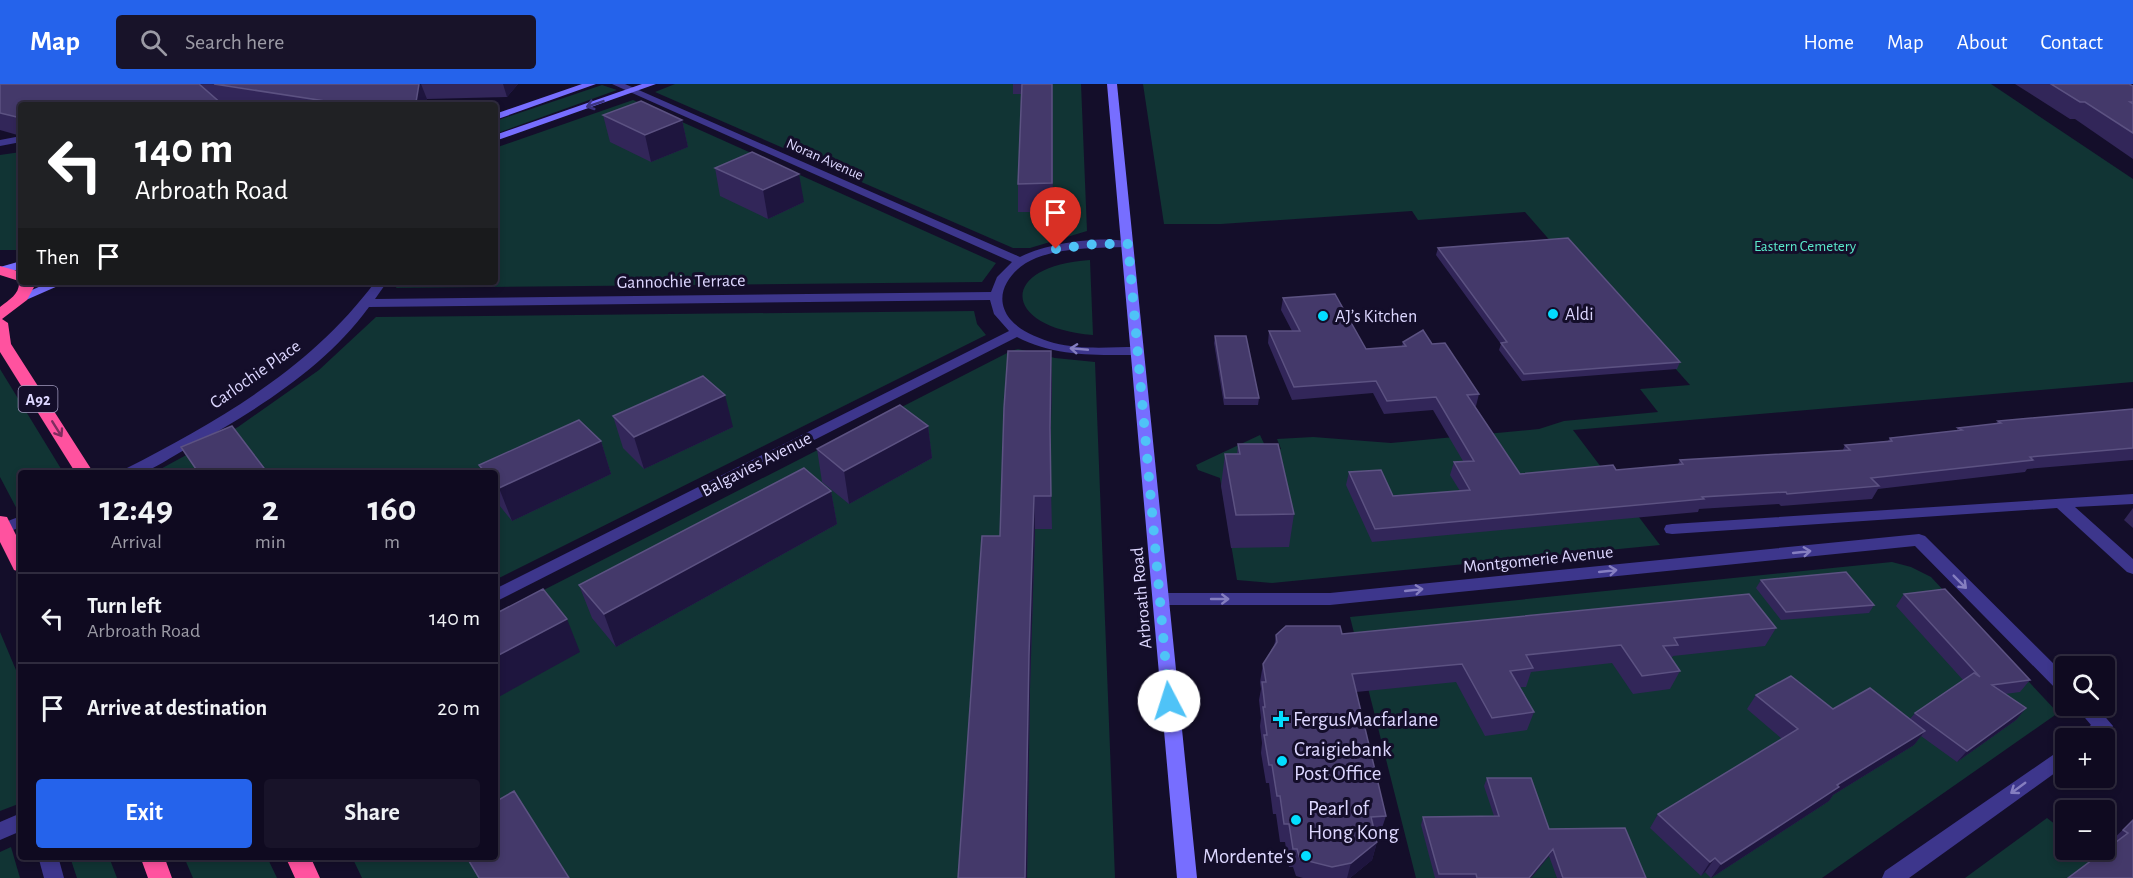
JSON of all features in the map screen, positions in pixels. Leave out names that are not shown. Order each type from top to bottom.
[{"type":"highway","points":[[1,270],[18,276]]},
{"type":"highway","points":[[0,315],[24,289]]},
{"type":"highway","name":"A92","points":[[0,323],[3,344],[83,470]]},
{"type":"highway","points":[[6,526],[18,557]]},
{"type":"highway","points":[[153,860],[160,878]]},
{"type":"highway","points":[[299,860],[308,878]]},
{"type":"main road","points":[[498,116],[591,84]]},
{"type":"main road","points":[[498,137],[651,84]]},
{"type":"main road","name":"Arbroath Road","points":[[1112,84],[1186,878]]},
{"type":"main road","points":[[1,270],[18,266]]},
{"type":"main road","points":[[24,289],[45,285]]},
{"type":"street","name":"Noran Avenue","points":[[617,84],[1020,261]]},
{"type":"street","points":[[0,143],[18,140]]},
{"type":"street","points":[[1128,244],[1096,244],[1056,249],[1020,261],[1001,277],[994,296],[1001,317],[1017,332],[1055,347],[1102,352],[1137,351]]},
{"type":"street","name":"Carlochie Place","points":[[134,470],[184,445],[260,397],[320,352],[368,303],[379,285]]},
{"type":"street","name":"Gannochie Terrace","points":[[368,303],[994,296]]},
{"type":"street","name":"Balgavies Avenue","points":[[498,594],[1017,332]]},
{"type":"street","points":[[1672,529],[2133,499]]},
{"type":"street","points":[[2061,503],[2133,568]]},
{"type":"street","name":"Montgomerie Avenue","points":[[1161,599],[1330,599],[1919,540],[2055,677]]},
{"type":"street","points":[[2094,716],[2104,726],[2101,728]]},
{"type":"street","points":[[1892,878],[2055,762]]},
{"type":"street","points":[[0,831],[18,823]]},
{"type":"street","points":[[49,860],[54,878]]},
{"type":"green space","points":[[675,84],[1081,84],[1087,231],[1030,248],[1013,248],[655,92]]},
{"type":"green space","name":"Eastern Cemetery","points":[[1143,84],[1991,84],[2133,179],[2133,382],[1573,430],[1660,545],[1272,583],[1237,580],[1220,478],[1198,470],[1196,465],[1260,435],[1267,450],[1281,449],[1277,439],[1313,437],[1391,443],[1539,429],[1564,421],[1658,412],[1640,389],[1690,385],[1566,246],[1553,244],[1525,212],[1418,220],[1412,211],[1221,224],[1164,224]]},
{"type":"green space","points":[[602,85],[617,90],[498,133],[498,120]]},
{"type":"green space","points":[[633,100],[996,263],[982,282],[396,288],[397,285],[498,285],[498,147]]},
{"type":"green space","points":[[18,152],[18,250],[0,250],[0,155]]},
{"type":"green space","points":[[1090,260],[1093,335],[1063,330],[1041,321],[1028,310],[1022,297],[1026,285],[1038,273],[1060,265]]},
{"type":"green space","points":[[974,311],[977,324],[986,335],[498,579],[498,470],[159,470],[238,427],[319,370],[376,317]]},
{"type":"green space","points":[[1018,349],[1055,358],[1095,362],[1115,878],[362,878],[353,860],[498,860],[498,613]]},
{"type":"green space","points":[[0,369],[62,470],[18,470],[18,511],[0,477]]},
{"type":"green space","points":[[1892,562],[1911,567],[1931,577],[2055,710],[2055,715],[1822,878],[1416,878],[1350,617]]},
{"type":"green space","points":[[0,632],[18,675],[18,804],[0,811]]},
{"type":"green space","points":[[2047,818],[2055,824],[2055,860],[2103,860],[2127,878],[1965,878]]},
{"type":"green space","points":[[11,847],[20,878],[0,878],[0,852]]},
{"type":"green space","points":[[71,860],[110,860],[117,878],[77,878]]},
{"type":"green space","points":[[185,860],[268,860],[277,878],[193,878]]},
{"type":"building","points":[[0,84],[199,84],[220,102],[18,102],[18,117],[0,113]]},
{"type":"building","points":[[214,84],[419,84],[416,102],[331,102]]},
{"type":"building","points":[[1022,84],[1052,84],[1052,183],[1018,184]]},
{"type":"building","points":[[2051,84],[2129,84],[2133,86],[2133,102],[2130,102],[2133,104],[2133,133],[2085,102],[2080,102]]},
{"type":"building","points":[[641,101],[682,120],[645,135],[603,115]]},
{"type":"building","points":[[752,152],[799,174],[763,190],[715,168]]},
{"type":"building","name":"Aldi","points":[[1568,238],[1680,362],[1524,374],[1501,343],[1507,342],[1438,248]]},
{"type":"building","points":[[1335,294],[1366,349],[1406,346],[1403,342],[1423,330],[1432,344],[1445,343],[1479,394],[1467,395],[1520,474],[1613,465],[1616,470],[1683,464],[1680,460],[1850,450],[1845,445],[1892,441],[1890,438],[2001,423],[1998,421],[2133,409],[2133,448],[2030,457],[2033,460],[1871,478],[1879,486],[1787,494],[1786,492],[1702,497],[1704,499],[1375,529],[1349,472],[1381,470],[1393,496],[1470,490],[1454,462],[1474,461],[1436,397],[1387,401],[1376,381],[1294,387],[1269,331],[1300,331],[1283,298]]},
{"type":"building","points":[[1215,336],[1246,336],[1259,398],[1225,398]]},
{"type":"building","points":[[1008,351],[1051,351],[1051,496],[1034,496],[1025,878],[958,878],[982,536],[1000,536]]},
{"type":"building","points":[[703,376],[725,395],[634,437],[613,416]]},
{"type":"building","points":[[900,405],[928,426],[844,471],[817,449]]},
{"type":"building","points":[[579,420],[601,441],[499,488],[498,470],[483,470],[479,465]]},
{"type":"building","points":[[232,426],[265,470],[197,470],[181,447]]},
{"type":"building","points":[[1238,444],[1278,444],[1294,514],[1236,515],[1225,454],[1240,454]]},
{"type":"building","points":[[804,468],[831,491],[604,614],[579,585]]},
{"type":"building","points":[[1846,572],[1874,605],[1786,612],[1761,580]]},
{"type":"building","points":[[543,589],[567,619],[498,655],[498,612]]},
{"type":"building","points":[[1945,589],[2030,680],[1992,685],[2026,708],[1967,751],[1915,713],[1974,673],[1980,677],[1904,594]]},
{"type":"building","points":[[1749,594],[1776,628],[1674,638],[1678,645],[1663,646],[1680,671],[1642,676],[1621,645],[1526,655],[1533,668],[1510,671],[1534,712],[1492,718],[1462,664],[1352,674],[1386,816],[1371,817],[1377,842],[1351,863],[1332,867],[1300,859],[1297,849],[1293,849],[1289,824],[1284,824],[1280,796],[1277,796],[1272,765],[1269,765],[1264,735],[1267,735],[1262,682],[1266,682],[1263,664],[1277,642],[1276,635],[1286,626],[1340,626],[1342,634]]},
{"type":"building","points":[[1791,676],[1833,709],[1870,688],[1925,731],[1837,785],[1839,787],[1721,864],[1715,858],[1710,862],[1658,814],[1798,729],[1756,695]]},
{"type":"building","points":[[1487,778],[1531,778],[1549,829],[1625,828],[1646,878],[1563,878],[1553,849],[1529,878],[1477,878],[1476,874],[1439,874],[1423,817],[1499,816]]},
{"type":"building","points":[[514,791],[569,878],[479,878],[468,860],[498,860],[498,800]]},
{"type":"building","points":[[2133,820],[2133,878],[2068,878],[2092,860],[2115,860],[2115,843],[2128,833],[2123,830]]},
{"type":"place","name":"Aldi","points":[[1553,314]]},
{"type":"place","name":"AJ’s Kitchen","points":[[1323,316]]},
{"type":"place","name":"FergusMacfarlane","points":[[1281,719]]},
{"type":"place","name":"Craigiebank Post Office","points":[[1282,761]]},
{"type":"place","name":"Pearl of Hong Kong","points":[[1296,820]]},
{"type":"place","name":"Mordente's","points":[[1306,856]]},
{"type":"route","points":[[1056,249],[1096,244],[1128,244],[1169,701]]}]
